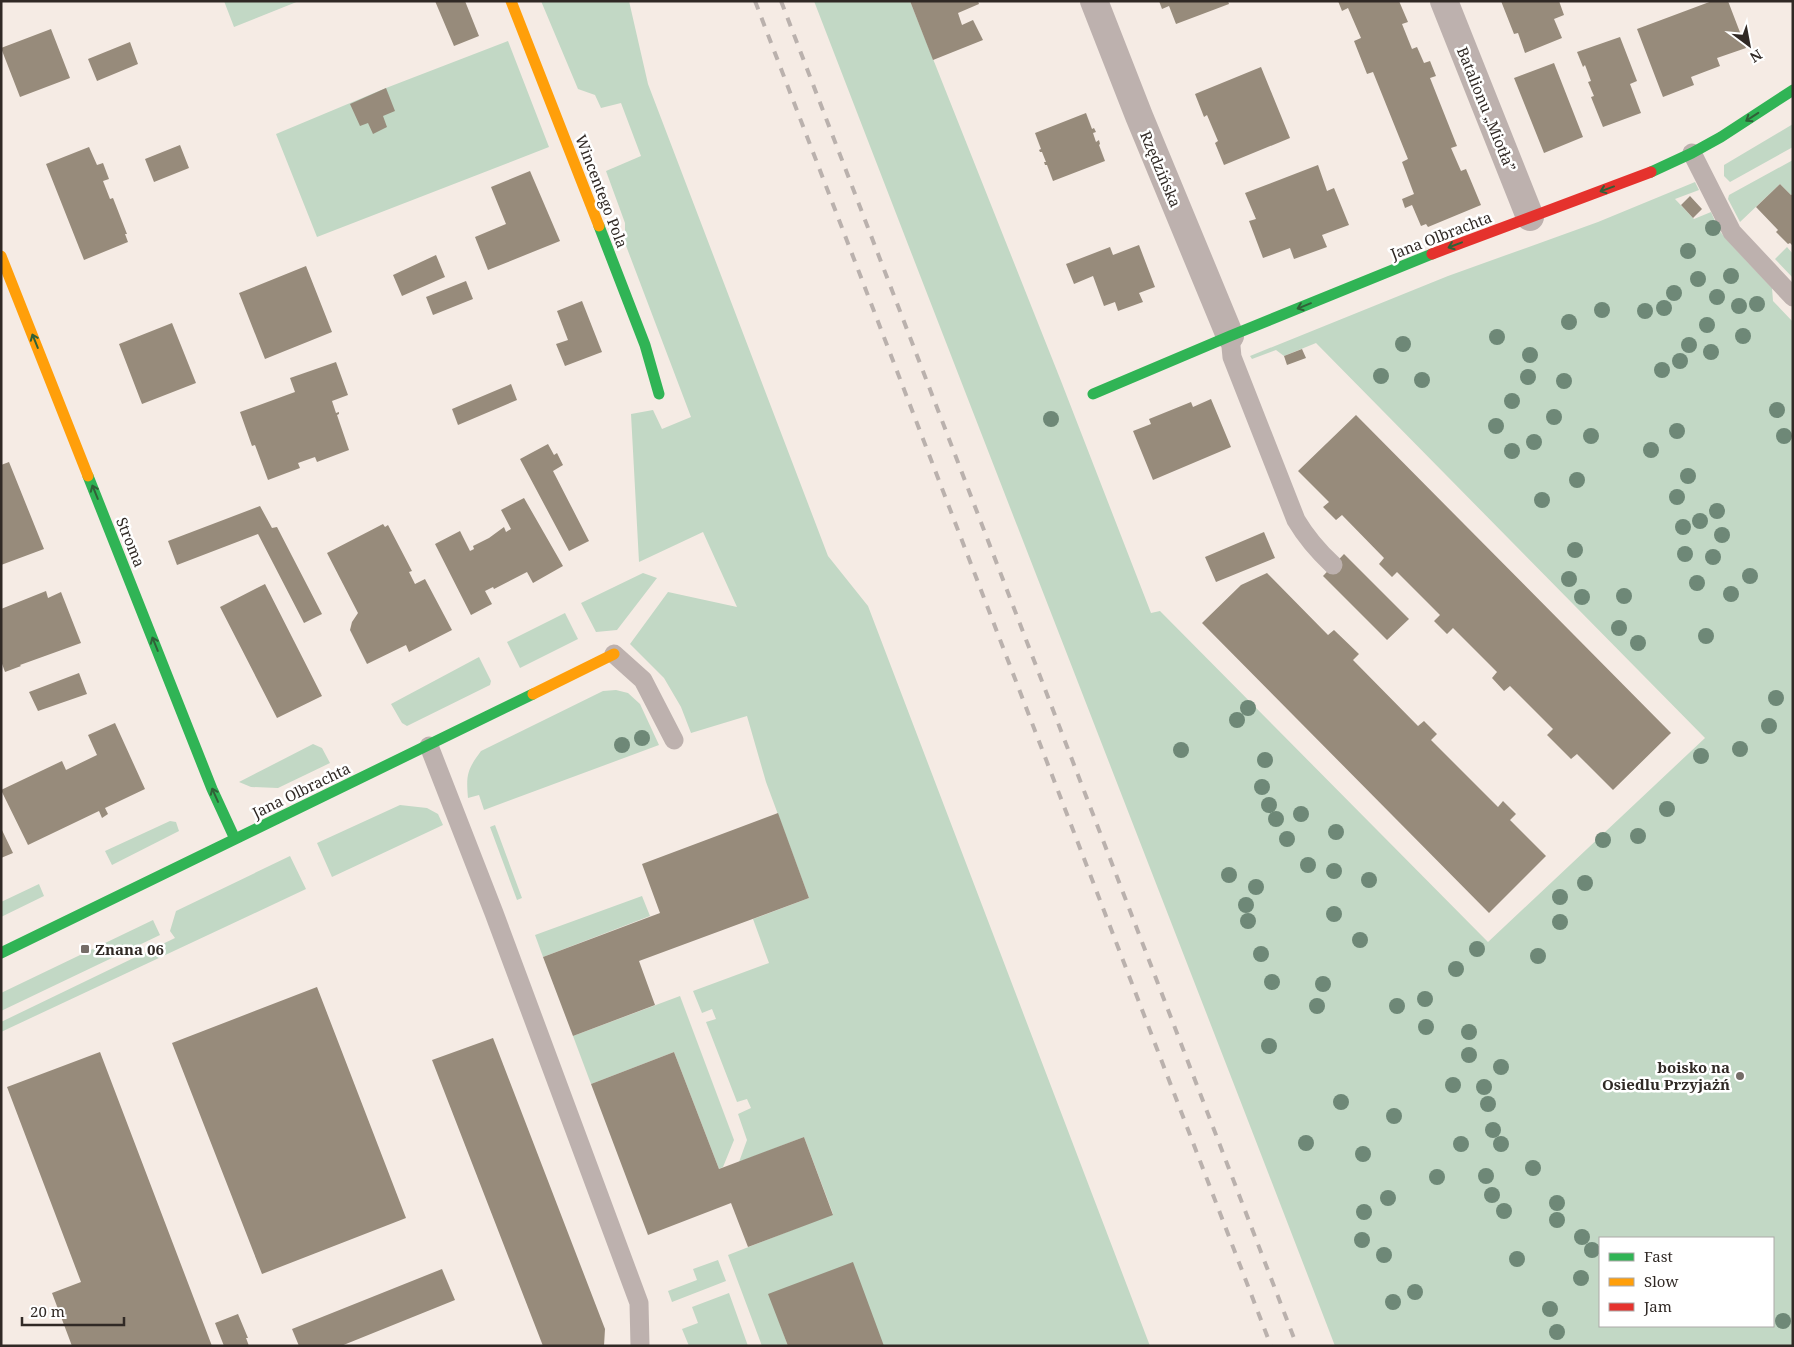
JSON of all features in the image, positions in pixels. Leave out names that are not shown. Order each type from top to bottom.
[{"type":"street","name":"Wincentego Pola","points":[[511,1],[645,345],[659,394]]},
{"type":"street","name":"Rzędzińska","points":[[1094,1],[1139,116],[1230,336]]},
{"type":"street","name":"Batalionu „Miotła”","points":[[1444,1],[1530,216]]},
{"type":"street","name":"Jana Olbrachta","points":[[1093,394],[1450,247],[1530,216],[1630,181],[1692,153],[1750,119],[1793,90]]},
{"type":"street","name":"Stroma","points":[[1,256],[212,789],[235,839]]},
{"type":"street","name":"Jana Olbrachta","points":[[1,953],[614,654]]},
{"type":"lane","points":[[1692,153],[1732,232],[1793,297]]},
{"type":"lane","points":[[1230,336],[1232,357],[1296,520],[1317,551],[1333,565]]},
{"type":"lane","points":[[614,654],[643,680],[674,740]]},
{"type":"lane","points":[[428,746],[494,913],[639,1303],[640,1346]]},
{"type":"green space","points":[[224,1],[299,1],[234,27]]},
{"type":"green space","points":[[541,1],[629,1],[648,84],[828,556],[868,606],[1150,1346],[884,1346],[769,1294],[788,1346],[762,1346],[728,1255],[833,1214],[804,1137],[739,1162],[747,1140],[738,1114],[751,1108],[747,1099],[737,1102],[706,1022],[716,1019],[712,1009],[702,1013],[693,991],[769,963],[753,919],[809,898],[766,782],[747,716],[691,733],[681,707],[664,678],[630,644],[668,592],[737,607],[703,532],[639,562],[631,414],[653,410],[662,429],[691,417],[625,243],[625,223],[606,171],[641,156],[621,103],[601,108],[595,95],[578,89]]},
{"type":"green space","points":[[814,1],[910,1],[1151,613],[1160,611],[1488,942],[1705,738],[1316,343],[1284,356],[1276,350],[1252,359],[1250,356],[1448,276],[1598,222],[1695,182],[1699,190],[1675,199],[1694,219],[1711,212],[1719,230],[1772,288],[1773,301],[1793,322],[1793,1346],[1335,1346]]},
{"type":"green space","points":[[508,41],[549,147],[317,237],[276,134],[386,88]]},
{"type":"green space","points":[[1793,124],[1793,147],[1730,182],[1724,176],[1724,165]]},
{"type":"green space","points":[[1793,160],[1793,194],[1791,195],[1780,184],[1740,222],[1728,199],[1729,195]]},
{"type":"green space","points":[[1787,247],[1793,254],[1793,278],[1775,259]]},
{"type":"green space","points":[[643,573],[657,578],[617,630],[596,632],[581,603]]},
{"type":"green space","points":[[565,613],[578,639],[520,668],[507,642]]},
{"type":"green space","points":[[479,657],[491,681],[490,685],[407,726],[402,723],[391,704]]},
{"type":"green space","points":[[616,690],[628,693],[640,704],[659,745],[484,810],[479,795],[468,798],[467,784],[469,773],[481,751],[603,691]]},
{"type":"green space","points":[[313,744],[322,748],[330,763],[278,788],[251,787],[239,782]]},
{"type":"green space","points":[[400,805],[427,808],[438,814],[443,825],[332,877],[317,843]]},
{"type":"green space","points":[[170,821],[176,822],[179,831],[112,865],[105,851]]},
{"type":"green space","points":[[495,825],[522,898],[517,900],[490,827]]},
{"type":"green space","points":[[290,856],[306,889],[1,1032],[1,1022],[175,938],[170,931],[176,911]]},
{"type":"green space","points":[[39,884],[44,896],[1,917],[1,902]]},
{"type":"green space","points":[[642,896],[650,916],[543,957],[535,935]]},
{"type":"green space","points":[[153,920],[160,935],[1,1011],[1,993]]},
{"type":"green space","points":[[680,996],[734,1140],[723,1167],[719,1169],[674,1052],[591,1084],[573,1036]]},
{"type":"green space","points":[[718,1260],[726,1281],[672,1302],[668,1291],[697,1280],[693,1269]]},
{"type":"green space","points":[[729,1293],[748,1346],[689,1346],[682,1329],[698,1323],[692,1307]]},
{"type":"building","points":[[435,1],[465,1],[479,36],[454,46]]},
{"type":"building","points":[[910,1],[978,1],[979,4],[958,13],[962,25],[973,20],[983,40],[933,60]]},
{"type":"building","points":[[1159,1],[1228,1],[1229,4],[1176,24],[1169,6],[1162,9]]},
{"type":"building","points":[[1338,1],[1399,1],[1408,22],[1402,24],[1412,49],[1417,47],[1424,63],[1430,61],[1436,76],[1430,78],[1457,146],[1451,148],[1461,171],[1466,169],[1481,205],[1428,227],[1426,224],[1421,226],[1412,205],[1405,208],[1402,199],[1414,194],[1402,162],[1408,159],[1373,72],[1367,74],[1354,41],[1361,38],[1348,8],[1342,11]]},
{"type":"building","points":[[1501,1],[1559,1],[1564,15],[1554,19],[1562,38],[1525,53],[1518,33],[1514,34]]},
{"type":"building","points":[[1712,1],[1728,1],[1746,48],[1717,58],[1720,66],[1691,77],[1694,85],[1663,97],[1637,29]]},
{"type":"building","points":[[51,29],[70,78],[20,97],[1,48]]},
{"type":"building","points":[[1620,37],[1637,81],[1630,84],[1641,113],[1603,127],[1591,97],[1594,96],[1588,82],[1591,81],[1585,65],[1583,67],[1577,52]]},
{"type":"building","points":[[130,42],[138,64],[97,81],[88,59]]},
{"type":"building","points":[[1554,63],[1583,137],[1544,153],[1514,78]]},
{"type":"building","points":[[1261,67],[1290,138],[1224,165],[1215,143],[1218,141],[1207,115],[1204,117],[1195,94]]},
{"type":"building","points":[[386,88],[395,111],[383,116],[387,127],[373,134],[368,123],[360,126],[350,104]]},
{"type":"building","points":[[1086,113],[1092,129],[1094,128],[1096,132],[1093,133],[1096,142],[1099,140],[1105,161],[1053,181],[1047,165],[1045,165],[1044,162],[1046,162],[1042,152],[1039,150],[1041,149],[1035,133]]},
{"type":"building","points":[[180,145],[189,168],[154,182],[145,159]]},
{"type":"building","points":[[89,147],[97,165],[103,163],[109,179],[103,181],[110,199],[113,198],[127,234],[125,234],[128,242],[84,260],[46,164]]},
{"type":"building","points":[[1318,165],[1327,191],[1334,188],[1349,225],[1322,235],[1327,247],[1294,259],[1290,248],[1263,258],[1249,221],[1256,219],[1245,193]]},
{"type":"building","points":[[530,171],[560,241],[488,270],[475,237],[506,224],[491,187]]},
{"type":"building","points":[[1780,184],[1791,195],[1793,194],[1793,246],[1790,243],[1788,244],[1776,232],[1778,230],[1756,207]]},
{"type":"building","points":[[1690,196],[1702,209],[1693,218],[1681,205]]},
{"type":"building","points":[[1139,245],[1155,287],[1139,293],[1143,302],[1118,311],[1115,302],[1104,306],[1093,276],[1074,284],[1066,264],[1110,247],[1113,255]]},
{"type":"building","points":[[436,255],[445,277],[402,296],[393,275]]},
{"type":"building","points":[[306,266],[332,332],[265,359],[239,293]]},
{"type":"building","points":[[466,281],[473,299],[433,315],[426,297]]},
{"type":"building","points":[[582,301],[602,352],[565,366],[556,344],[568,340],[557,311]]},
{"type":"building","points":[[172,323],[196,383],[142,404],[119,344]]},
{"type":"building","points":[[1302,349],[1306,358],[1287,365],[1284,356]]},
{"type":"building","points":[[336,362],[348,395],[332,401],[336,413],[339,412],[337,415],[349,450],[317,462],[315,457],[298,463],[300,468],[268,480],[255,445],[252,446],[240,412],[295,392],[290,378]]},
{"type":"building","points":[[511,384],[517,400],[458,425],[452,409]]},
{"type":"building","points":[[1211,399],[1231,447],[1153,480],[1133,431],[1151,424],[1149,419],[1191,402],[1193,407]]},
{"type":"building","points":[[1356,415],[1671,733],[1613,790],[1577,754],[1571,759],[1547,735],[1553,729],[1510,686],[1504,691],[1492,678],[1497,672],[1453,628],[1447,634],[1434,621],[1440,615],[1397,572],[1392,577],[1379,564],[1384,558],[1342,515],[1336,520],[1323,507],[1329,502],[1298,471]]},
{"type":"building","points":[[548,444],[554,455],[557,453],[563,465],[553,471],[589,541],[569,551],[520,459]]},
{"type":"building","points":[[9,462],[44,549],[1,565],[1,465]]},
{"type":"building","points":[[524,498],[563,566],[533,583],[527,572],[494,589],[493,587],[485,591],[492,604],[471,615],[435,544],[460,531],[470,551],[474,549],[473,546],[489,538],[504,527],[506,532],[511,529],[501,510]]},
{"type":"building","points":[[260,506],[272,528],[277,527],[322,614],[304,623],[258,534],[177,565],[168,541]]},
{"type":"building","points":[[383,524],[385,527],[388,525],[412,571],[409,572],[415,584],[425,579],[452,630],[409,652],[406,645],[367,664],[350,630],[352,622],[358,613],[327,553]]},
{"type":"building","points":[[1264,532],[1275,558],[1216,582],[1205,557]]},
{"type":"building","points":[[1344,554],[1409,619],[1387,640],[1323,576]]},
{"type":"building","points":[[1267,573],[1328,635],[1334,630],[1359,654],[1353,660],[1418,726],[1424,721],[1437,734],[1431,740],[1498,807],[1503,801],[1516,814],[1510,820],[1546,856],[1489,913],[1202,623],[1241,585]]},
{"type":"building","points":[[265,584],[322,696],[277,718],[220,607]]},
{"type":"building","points":[[46,591],[48,598],[61,592],[81,643],[5,672],[1,661],[1,609]]},
{"type":"building","points":[[79,673],[87,694],[38,711],[29,692]]},
{"type":"building","points":[[115,723],[145,789],[105,808],[108,814],[102,818],[99,811],[28,845],[1,790],[62,761],[66,770],[97,755],[88,735]]},
{"type":"building","points":[[778,813],[809,898],[639,961],[655,1005],[573,1036],[543,957],[660,913],[642,864]]},
{"type":"building","points":[[1,828],[13,853],[1,858]]},
{"type":"building","points":[[317,987],[406,1218],[262,1274],[172,1043]]},
{"type":"building","points":[[493,1038],[605,1329],[604,1346],[543,1346],[432,1060]]},
{"type":"building","points":[[100,1052],[212,1346],[72,1346],[52,1293],[81,1282],[7,1087]]},
{"type":"building","points":[[674,1052],[719,1169],[804,1137],[833,1215],[748,1247],[731,1203],[648,1235],[591,1084]]},
{"type":"building","points":[[853,1262],[884,1346],[788,1346],[768,1294]]},
{"type":"building","points":[[442,1269],[455,1300],[341,1346],[299,1346],[292,1329]]},
{"type":"building","points":[[238,1314],[248,1338],[246,1338],[249,1346],[224,1346],[215,1323]]},
{"type":"railway","points":[[755,1],[1271,1346]]},
{"type":"railway","points":[[781,1],[1297,1346]]},
{"type":"traffic: fast","points":[[1651,172],[1721,137],[1793,90]]},
{"type":"traffic: fast","points":[[599,226],[645,345],[659,394]]},
{"type":"traffic: fast","points":[[1093,394],[1432,254]]},
{"type":"traffic: fast","points":[[88,476],[212,789],[235,839]]},
{"type":"traffic: fast","points":[[1,953],[533,694]]},
{"type":"traffic: slow","points":[[511,1],[599,226]]},
{"type":"traffic: slow","points":[[1,256],[88,476]]},
{"type":"traffic: slow","points":[[533,694],[614,654]]},
{"type":"traffic: jam","points":[[1432,254],[1651,172]]},
{"type":"place","name":"Znana 06","points":[[85,949]]},
{"type":"place","name":"boisko na Osiedlu Przyjażń","points":[[1740,1076]]}]
